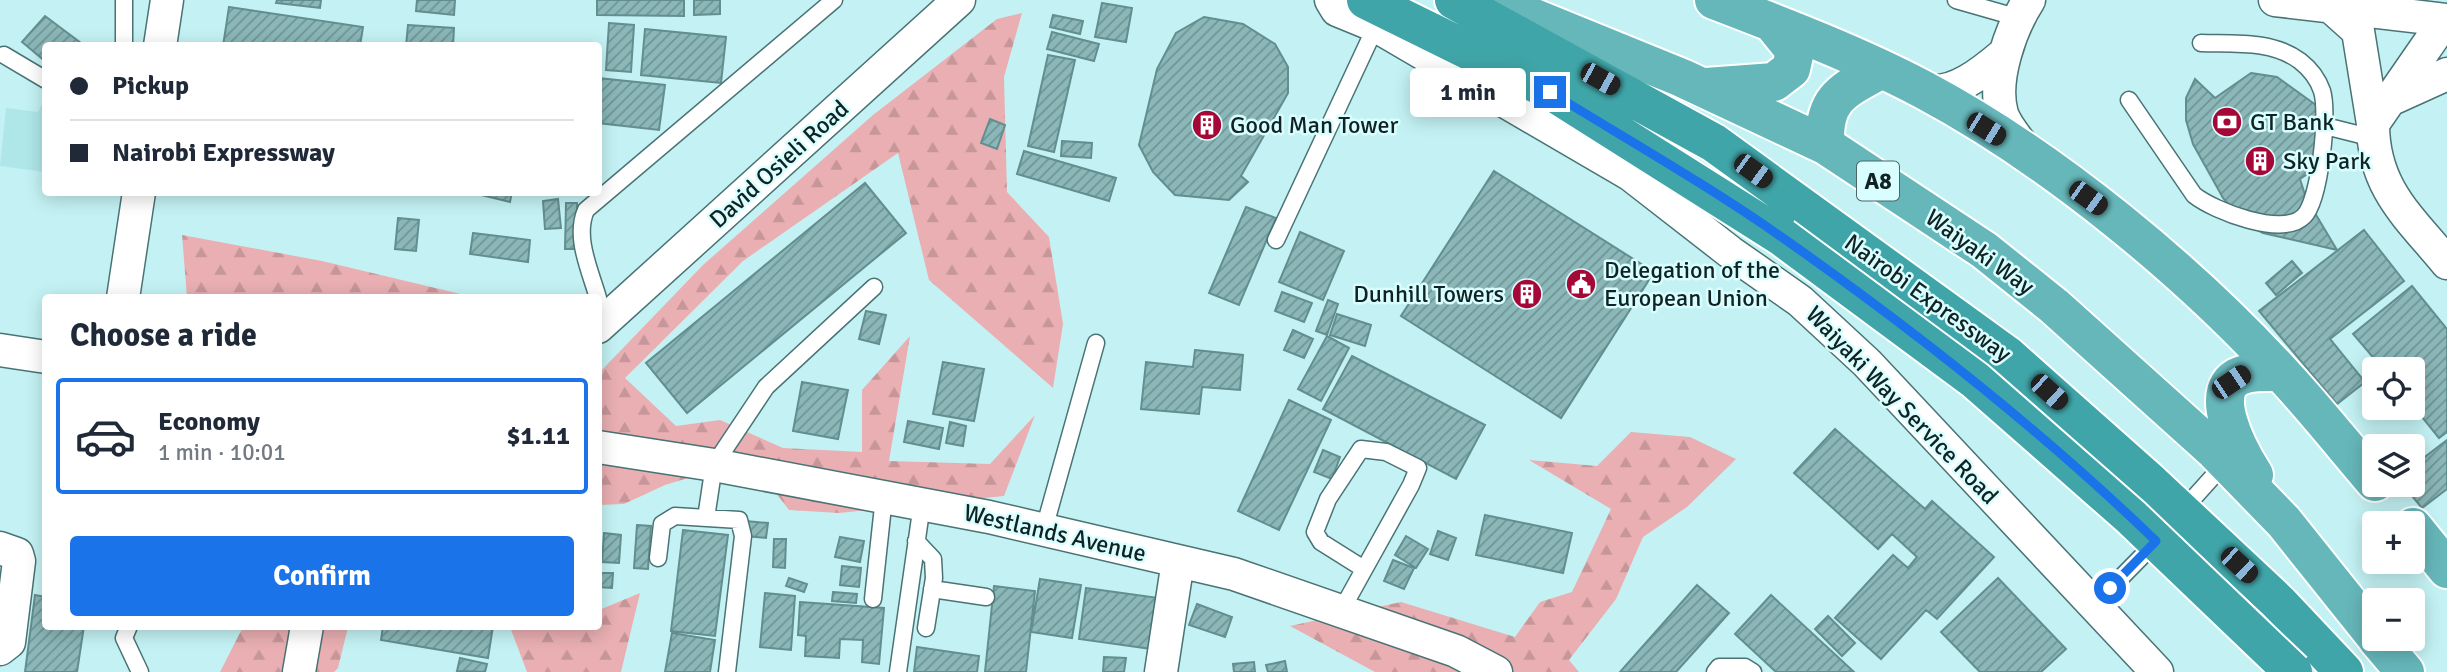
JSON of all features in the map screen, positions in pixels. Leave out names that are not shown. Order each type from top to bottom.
[{"type":"highway","name":"Nairobi Expressway","points":[[1454,0],[1714,143],[2008,356],[2169,526],[2293,672]]},
{"type":"highway","name":"Waiyaki Way","points":[[1490,0],[1702,87],[1825,145],[1984,250],[2054,306],[2225,462],[2284,522],[2362,620]]},
{"type":"highway","points":[[1714,0],[1924,90],[2028,155],[2118,221],[2188,282],[2280,372],[2362,467]]},
{"type":"highway","name":"Nairobi Expressway","points":[[1353,9],[1550,92],[1782,237],[2169,526],[2278,601],[2344,672]]},
{"type":"highway","points":[[1702,87],[1774,82],[1791,69],[1795,51],[1774,25]]},
{"type":"highway","points":[[1825,145],[1824,119],[1843,90],[1880,70]]},
{"type":"highway","points":[[2280,372],[2244,374],[2231,382],[2223,410],[2239,452],[2284,522]]},
{"type":"highway","points":[[2389,497],[2431,544]]},
{"type":"highway","name":"Waiyaki Way","points":[[2387,651],[2405,672]]},
{"type":"street","points":[[161,42],[167,0]]},
{"type":"street","name":"David Osieli Road","points":[[602,309],[959,0]]},
{"type":"street","name":"Waiyaki Way Service Road","points":[[1305,0],[1353,9],[1631,175],[1730,252],[1800,301],[1867,363],[2157,672]]},
{"type":"street","points":[[2275,0],[2446,20],[2373,131]]},
{"type":"street","points":[[2330,6],[2358,31],[2380,175],[2393,199],[2447,263]]},
{"type":"street","points":[[2024,9],[2004,54],[2002,114],[2028,155]]},
{"type":"street","points":[[1924,90],[1945,90],[1968,80],[2004,54]]},
{"type":"street","points":[[2394,98],[2447,74]]},
{"type":"street","points":[[124,294],[138,196]]},
{"type":"street","points":[[0,350],[42,355]]},
{"type":"street","name":"Westlands Avenue","points":[[602,448],[714,465],[922,504],[1044,529],[1234,574],[1456,651],[1496,672]]},
{"type":"street","points":[[0,548],[17,554],[19,561],[9,642],[0,649]]},
{"type":"street","points":[[1161,672],[1178,561]]},
{"type":"street","points":[[299,672],[306,630]]},
{"type":"lane","points":[[124,0],[124,42]]},
{"type":"lane","points":[[596,294],[580,235],[581,221],[586,210],[834,0]]},
{"type":"lane","points":[[1956,0],[2024,9]]},
{"type":"lane","points":[[1276,240],[1353,9]]},
{"type":"lane","points":[[2129,100],[2194,195],[2223,213],[2276,225],[2292,223],[2304,217],[2312,203],[2325,126],[2322,90],[2302,62],[2277,48],[2201,43]]},
{"type":"lane","points":[[4,55],[42,78]]},
{"type":"lane","points":[[2325,126],[2373,131]]},
{"type":"lane","points":[[706,518],[714,465],[766,387],[874,287]]},
{"type":"lane","points":[[1044,529],[1096,343]]},
{"type":"lane","points":[[1341,611],[1364,569],[1418,468],[1386,452],[1361,449],[1328,499],[1315,532],[1321,542],[1364,569]]},
{"type":"lane","points":[[2095,604],[2225,462]]},
{"type":"lane","points":[[873,599],[884,497]]},
{"type":"lane","points":[[898,672],[922,504]]},
{"type":"lane","points":[[658,558],[662,524],[667,519],[675,516],[739,520],[743,528],[727,672]]},
{"type":"lane","points":[[916,541],[933,559],[926,628]]},
{"type":"lane","points":[[932,589],[986,597]]},
{"type":"lane","points":[[127,630],[124,638],[140,672]]},
{"type":"lane","points":[[1715,672],[1719,667],[1753,672]]},
{"type":"shaded area","points":[[42,104],[42,172],[0,166],[6,108],[38,112]]},
{"type":"green space","points":[[1022,13],[1004,77],[1007,192],[1049,237],[1063,324],[1053,388],[929,280],[898,153],[743,261],[625,378],[676,426],[720,420],[783,448],[862,452],[862,390],[910,336],[889,461],[990,464],[1035,415],[1004,496],[839,513],[789,510],[750,459],[665,485],[624,504],[602,505],[602,370],[703,265],[873,115],[997,19]]},
{"type":"green space","points":[[182,235],[322,261],[460,294],[187,294]]},
{"type":"green space","points":[[1631,432],[1690,437],[1736,459],[1687,507],[1643,537],[1616,599],[1569,660],[1579,672],[1375,672],[1290,626],[1401,602],[1515,637],[1540,602],[1572,592],[1611,509],[1529,460],[1597,466]]},
{"type":"green space","points":[[640,593],[621,672],[527,672],[511,630],[602,630],[602,609]]},
{"type":"green space","points":[[241,630],[347,630],[338,668],[334,672],[220,672]]},
{"type":"building","points":[[277,0],[321,0],[320,8],[276,3]]},
{"type":"building","points":[[417,0],[455,0],[454,15],[416,11]]},
{"type":"building","points":[[597,0],[684,0],[684,16],[597,15]]},
{"type":"building","points":[[694,0],[720,0],[720,14],[694,15]]},
{"type":"building","points":[[1102,3],[1132,8],[1126,42],[1095,37]]},
{"type":"building","points":[[229,7],[363,27],[361,42],[224,42]]},
{"type":"building","points":[[1053,15],[1083,21],[1080,34],[1050,27]]},
{"type":"building","points":[[45,16],[80,42],[42,42],[42,59],[22,42]]},
{"type":"building","name":"Good Man Tower","points":[[1204,17],[1243,24],[1275,44],[1288,67],[1288,93],[1241,176],[1248,182],[1229,200],[1175,195],[1153,172],[1139,145],[1157,69],[1176,33]]},
{"type":"building","points":[[609,23],[634,25],[631,72],[606,70]]},
{"type":"building","points":[[408,25],[454,28],[453,42],[406,42]]},
{"type":"building","points":[[645,29],[726,37],[721,83],[641,75]]},
{"type":"building","points":[[1052,32],[1099,44],[1094,61],[1047,49]]},
{"type":"building","points":[[1048,55],[1075,60],[1054,152],[1028,146]]},
{"type":"building","name":"Sky Park","points":[[2251,73],[2277,77],[2316,105],[2322,125],[2315,169],[2300,179],[2306,198],[2337,250],[2263,233],[2245,224],[2223,198],[2193,144],[2186,120],[2186,98],[2195,79],[2215,98]]},
{"type":"building","points":[[602,78],[665,85],[659,130],[602,123]]},
{"type":"building","points":[[990,119],[1005,125],[997,149],[981,143]]},
{"type":"building","points":[[1062,141],[1092,143],[1091,158],[1061,156]]},
{"type":"building","points":[[1024,151],[1116,178],[1109,201],[1017,174]]},
{"type":"building","name":"Dunhill Towers","points":[[1494,171],[1654,272],[1561,418],[1401,316]]},
{"type":"building","points":[[865,183],[906,233],[687,413],[646,363]]},
{"type":"building","points":[[485,196],[511,196],[510,202]]},
{"type":"building","points":[[558,199],[561,228],[545,229],[543,201]]},
{"type":"building","points":[[566,203],[577,203],[576,249],[565,249]]},
{"type":"building","points":[[1246,207],[1276,218],[1239,305],[1209,293]]},
{"type":"building","points":[[398,218],[419,220],[416,251],[395,249]]},
{"type":"building","points":[[2364,230],[2404,281],[2330,339],[2362,378],[2362,384],[2337,404],[2259,311]]},
{"type":"building","points":[[1300,232],[1344,251],[1323,300],[1279,282]]},
{"type":"building","points":[[473,233],[530,240],[528,262],[470,254]]},
{"type":"building","points":[[2292,261],[2302,273],[2276,295],[2266,283]]},
{"type":"building","points":[[2412,286],[2447,329],[2447,432],[2439,438],[2424,420],[2425,357],[2373,357],[2353,334]]},
{"type":"building","points":[[1282,292],[1312,303],[1304,322],[1275,311]]},
{"type":"building","points":[[1328,300],[1338,304],[1327,335],[1316,331]]},
{"type":"building","points":[[866,311],[886,315],[879,344],[859,339]]},
{"type":"building","points":[[1337,314],[1371,325],[1365,346],[1330,335]]},
{"type":"building","points":[[1293,330],[1313,339],[1304,358],[1284,350]]},
{"type":"building","points":[[1327,336],[1349,348],[1321,401],[1298,389]]},
{"type":"building","points":[[1195,350],[1243,355],[1240,390],[1202,387],[1199,414],[1141,409],[1146,362],[1193,367]]},
{"type":"building","points":[[1352,356],[1485,425],[1456,479],[1323,409]]},
{"type":"building","points":[[943,362],[984,369],[974,421],[933,414]]},
{"type":"building","points":[[802,382],[848,390],[838,439],[793,431]]},
{"type":"building","points":[[1289,400],[1331,420],[1279,530],[1238,511]]},
{"type":"building","points":[[908,421],[943,428],[939,449],[904,442]]},
{"type":"building","points":[[950,422],[966,426],[963,446],[946,443]]},
{"type":"building","points":[[1835,429],[1925,509],[1932,501],[1994,557],[1937,619],[1926,610],[1881,659],[1835,618],[1893,555],[1908,568],[1917,557],[1892,534],[1878,549],[1794,473]]},
{"type":"building","points":[[2447,440],[2447,489],[2422,508],[2413,497],[2425,497],[2425,457]]},
{"type":"building","points":[[1323,450],[1340,457],[1332,479],[1314,472]]},
{"type":"building","points":[[1485,515],[1572,533],[1563,573],[1476,555]]},
{"type":"building","points":[[746,521],[768,523],[766,538],[745,536]]},
{"type":"building","points":[[637,525],[651,526],[648,569],[634,568]]},
{"type":"building","points":[[683,530],[728,535],[715,636],[671,631]]},
{"type":"building","points":[[1438,531],[1456,538],[1448,560],[1430,554]]},
{"type":"building","points":[[604,533],[621,535],[619,563],[602,562]]},
{"type":"building","points":[[1406,536],[1428,549],[1416,568],[1395,555]]},
{"type":"building","points":[[840,537],[864,541],[860,562],[835,557]]},
{"type":"building","points":[[774,539],[786,539],[785,568],[773,567]]},
{"type":"building","points":[[1393,560],[1414,568],[1404,589],[1384,581]]},
{"type":"building","points":[[842,566],[861,568],[859,587],[840,585]]},
{"type":"building","points":[[602,573],[613,573],[612,588],[602,587]]},
{"type":"building","points":[[789,578],[807,584],[804,592],[786,586]]},
{"type":"building","points":[[1998,578],[2066,649],[2041,672],[1980,672],[1941,632]]},
{"type":"building","points":[[1040,579],[1081,585],[1072,638],[1031,632]]},
{"type":"building","points":[[1697,585],[1729,613],[1676,672],[1620,672]]},
{"type":"building","points":[[994,586],[1035,591],[1026,672],[985,672]]},
{"type":"building","points":[[1086,588],[1159,598],[1152,649],[1079,639]]},
{"type":"building","points":[[833,592],[857,594],[856,603],[832,601]]},
{"type":"building","points":[[765,593],[795,596],[791,650],[760,647]]},
{"type":"building","points":[[35,595],[42,596],[42,630],[83,630],[77,672],[25,672]]},
{"type":"building","points":[[1771,595],[1854,672],[1776,672],[1735,634]]},
{"type":"building","points":[[800,602],[884,608],[879,664],[862,662],[863,640],[840,639],[839,658],[805,656],[806,636],[798,635]]},
{"type":"building","points":[[1197,604],[1232,617],[1225,637],[1189,625]]},
{"type":"building","points":[[1828,616],[1855,643],[1842,656],[1815,629]]},
{"type":"building","points":[[382,630],[492,630],[488,658],[381,640]]},
{"type":"building","points":[[672,633],[715,640],[710,672],[665,672]]},
{"type":"building","points":[[917,647],[979,656],[977,672],[914,672]]},
{"type":"building","points":[[1104,657],[1126,658],[1124,672],[1103,672]]},
{"type":"building","points":[[460,658],[487,664],[485,672],[457,671]]},
{"type":"building","points":[[1285,661],[1287,672],[1268,672],[1266,665]]},
{"type":"building","points":[[1254,662],[1255,672],[1234,672],[1233,664]]},
{"type":"place","name":"GT Bank","points":[[2227,122]]},
{"type":"place","name":"Good Man Tower","points":[[1207,125]]},
{"type":"place","name":"Sky Park","points":[[2260,161]]},
{"type":"place","name":"Delegation of the European Union","points":[[1581,284]]},
{"type":"place","name":"Dunhill Towers","points":[[1527,294]]},
{"type":"route","points":[[1550,92],[1782,237],[1975,380],[2131,517],[2156,541],[2110,588]]}]
